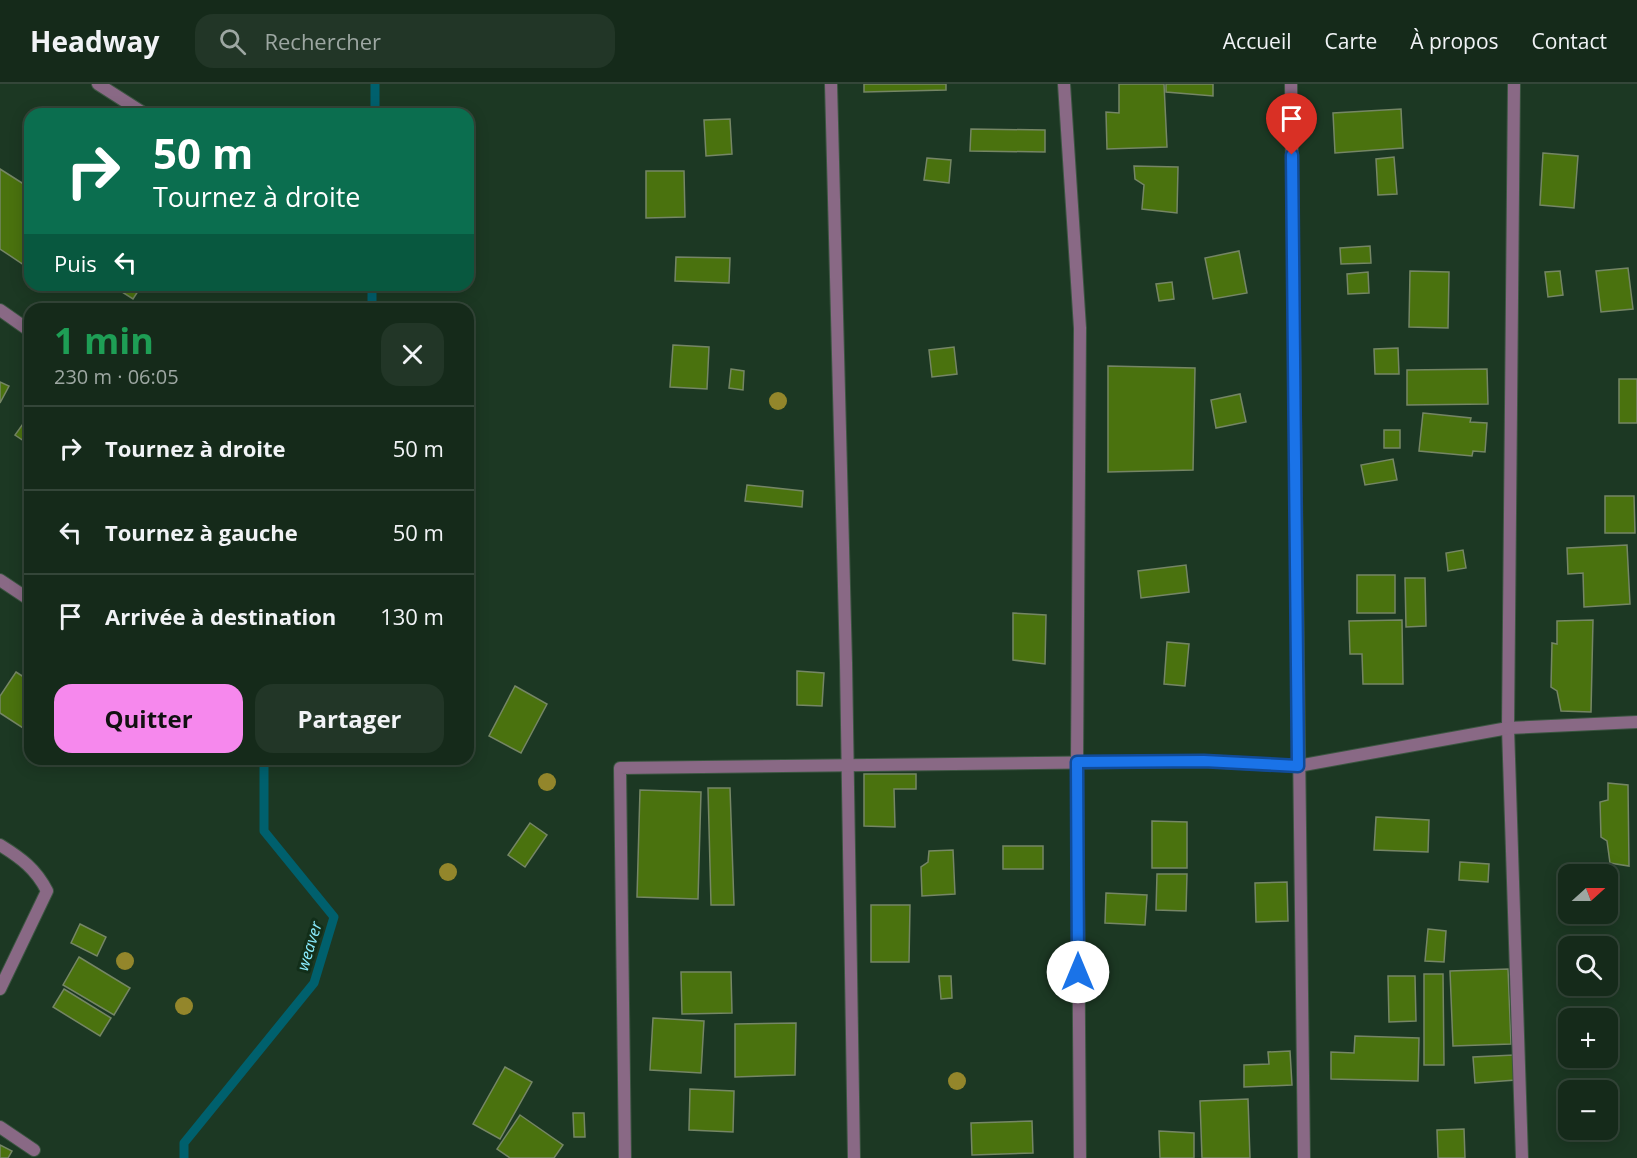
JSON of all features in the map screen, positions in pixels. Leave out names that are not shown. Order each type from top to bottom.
[{"type":"street","points":[[98,84],[136,108]]},
{"type":"street","points":[[831,84],[848,765],[854,1158]]},
{"type":"street","points":[[1064,84],[1080,328],[1077,762],[1080,1158]]},
{"type":"street","points":[[1291,84],[1304,1158]]},
{"type":"street","points":[[1514,84],[1508,728],[1522,1158]]},
{"type":"street","points":[[0,310],[24,326]]},
{"type":"street","points":[[0,580],[24,596]]},
{"type":"street","points":[[625,1158],[620,768],[1204,761],[1298,766],[1508,728],[1637,722]]},
{"type":"street","points":[[0,845],[26,862],[39,875],[47,891],[0,989]]},
{"type":"street","points":[[0,1127],[34,1150]]},
{"type":"building","points":[[864,84],[946,84],[946,90],[864,92]]},
{"type":"building","points":[[1119,84],[1164,84],[1167,147],[1107,149],[1106,112],[1119,113]]},
{"type":"building","points":[[1166,84],[1213,84],[1213,96],[1166,92]]},
{"type":"building","points":[[1401,109],[1403,148],[1335,153],[1333,113]]},
{"type":"building","points":[[730,119],[732,154],[706,156],[704,120]]},
{"type":"building","points":[[971,129],[1045,130],[1045,152],[970,151]]},
{"type":"building","points":[[1543,153],[1578,156],[1574,208],[1540,205]]},
{"type":"building","points":[[1394,157],[1397,194],[1378,195],[1376,159]]},
{"type":"building","points":[[927,158],[951,160],[949,183],[924,180]]},
{"type":"building","points":[[1134,166],[1178,167],[1177,213],[1142,209],[1144,185],[1135,179]]},
{"type":"building","points":[[0,169],[24,184],[24,265],[0,249]]},
{"type":"building","points":[[646,171],[684,171],[685,217],[646,218]]},
{"type":"building","points":[[1370,246],[1371,263],[1341,264],[1340,248]]},
{"type":"building","points":[[1239,251],[1247,293],[1213,299],[1205,258]]},
{"type":"building","points":[[676,257],[730,258],[729,283],[675,281]]},
{"type":"building","points":[[1628,268],[1633,309],[1601,312],[1596,271]]},
{"type":"building","points":[[1410,271],[1449,272],[1448,328],[1409,327]]},
{"type":"building","points":[[1560,271],[1563,295],[1548,297],[1545,272]]},
{"type":"building","points":[[1368,272],[1369,293],[1348,294],[1347,274]]},
{"type":"building","points":[[1172,282],[1174,299],[1159,301],[1156,284]]},
{"type":"building","points":[[120,291],[138,291],[133,299]]},
{"type":"building","points":[[673,345],[709,347],[707,389],[670,387]]},
{"type":"building","points":[[954,347],[957,374],[932,377],[929,350]]},
{"type":"building","points":[[1398,348],[1399,374],[1375,374],[1374,349]]},
{"type":"building","points":[[1108,366],[1195,368],[1193,470],[1108,472]]},
{"type":"building","points":[[731,369],[744,371],[743,390],[729,388]]},
{"type":"building","points":[[1487,369],[1488,404],[1407,405],[1407,370]]},
{"type":"building","points":[[1619,379],[1637,379],[1637,423],[1619,423]]},
{"type":"building","points":[[0,382],[9,386],[0,403]]},
{"type":"building","points":[[1240,394],[1246,422],[1216,428],[1211,400]]},
{"type":"building","points":[[1423,413],[1471,418],[1470,422],[1487,423],[1485,452],[1473,451],[1472,456],[1419,451]]},
{"type":"building","points":[[24,422],[24,441],[15,435]]},
{"type":"building","points":[[1384,430],[1400,430],[1400,448],[1384,448]]},
{"type":"building","points":[[1393,459],[1397,480],[1365,485],[1361,465]]},
{"type":"building","points":[[747,485],[803,491],[802,507],[745,501]]},
{"type":"building","points":[[1605,496],[1634,496],[1635,533],[1605,533]]},
{"type":"building","points":[[1627,545],[1630,604],[1584,607],[1583,573],[1568,574],[1567,548]]},
{"type":"building","points":[[1463,550],[1466,568],[1448,571],[1446,553]]},
{"type":"building","points":[[1186,565],[1189,592],[1141,598],[1138,571]]},
{"type":"building","points":[[1357,575],[1395,575],[1395,613],[1357,613]]},
{"type":"building","points":[[1405,578],[1425,578],[1426,626],[1406,627]]},
{"type":"building","points":[[1013,613],[1046,615],[1045,664],[1013,660]]},
{"type":"building","points":[[1402,620],[1403,684],[1363,684],[1362,654],[1350,654],[1349,621]]},
{"type":"building","points":[[1593,620],[1591,712],[1561,711],[1557,691],[1551,687],[1552,643],[1557,644],[1557,621]]},
{"type":"building","points":[[1167,642],[1189,644],[1185,686],[1164,684]]},
{"type":"building","points":[[797,671],[824,673],[822,706],[797,705]]},
{"type":"building","points":[[16,672],[24,677],[24,729],[0,713],[0,696]]},
{"type":"building","points":[[515,686],[547,704],[521,753],[489,736]]},
{"type":"building","points":[[864,774],[916,774],[916,789],[894,789],[895,827],[864,826]]},
{"type":"building","points":[[1608,783],[1628,785],[1629,866],[1610,863],[1607,841],[1601,837],[1600,802],[1608,800]]},
{"type":"building","points":[[708,788],[730,788],[734,905],[711,905]]},
{"type":"building","points":[[640,790],[701,792],[698,899],[637,897]]},
{"type":"building","points":[[1376,817],[1429,820],[1428,852],[1374,850]]},
{"type":"building","points":[[1152,821],[1187,822],[1187,868],[1152,868]]},
{"type":"building","points":[[530,823],[547,835],[525,867],[508,855]]},
{"type":"building","points":[[1003,846],[1043,846],[1043,869],[1003,869]]},
{"type":"building","points":[[953,850],[955,894],[922,896],[921,867],[928,862],[929,851]]},
{"type":"building","points":[[1460,862],[1489,864],[1488,882],[1459,880]]},
{"type":"building","points":[[1157,874],[1187,874],[1186,911],[1156,910]]},
{"type":"building","points":[[1287,882],[1288,921],[1256,922],[1255,883]]},
{"type":"building","points":[[1106,893],[1147,895],[1145,925],[1105,923]]},
{"type":"building","points":[[871,905],[910,905],[909,962],[871,962]]},
{"type":"building","points":[[80,924],[106,937],[97,956],[71,943]]},
{"type":"building","points":[[1428,929],[1446,931],[1444,962],[1425,961]]},
{"type":"building","points":[[79,957],[130,988],[114,1015],[63,985]]},
{"type":"building","points":[[1508,969],[1511,1044],[1453,1046],[1450,971]]},
{"type":"building","points":[[681,972],[731,972],[732,1013],[682,1014]]},
{"type":"building","points":[[1424,974],[1443,974],[1444,1065],[1424,1065]]},
{"type":"building","points":[[939,976],[951,976],[952,998],[941,999]]},
{"type":"building","points":[[1388,976],[1415,976],[1416,1021],[1389,1022]]},
{"type":"building","points":[[64,989],[111,1018],[100,1036],[53,1007]]},
{"type":"building","points":[[653,1018],[704,1021],[701,1073],[650,1070]]},
{"type":"building","points":[[796,1023],[795,1075],[735,1077],[735,1024]]},
{"type":"building","points":[[1355,1036],[1419,1038],[1418,1081],[1331,1079],[1331,1052],[1354,1053]]},
{"type":"building","points":[[1290,1051],[1292,1085],[1244,1087],[1244,1065],[1269,1064],[1268,1052]]},
{"type":"building","points":[[1514,1055],[1516,1080],[1475,1083],[1473,1057]]},
{"type":"building","points":[[505,1067],[532,1082],[500,1139],[473,1124]]},
{"type":"building","points":[[690,1089],[734,1091],[733,1132],[689,1130]]},
{"type":"building","points":[[1248,1099],[1250,1158],[1202,1158],[1200,1101]]},
{"type":"building","points":[[573,1113],[584,1113],[585,1137],[574,1137]]},
{"type":"building","points":[[520,1115],[563,1145],[554,1158],[510,1158],[497,1149]]},
{"type":"building","points":[[1032,1121],[1033,1153],[972,1155],[971,1123]]},
{"type":"building","points":[[1464,1129],[1465,1158],[1438,1158],[1437,1130]]},
{"type":"building","points":[[1159,1131],[1194,1133],[1194,1158],[1160,1158]]},
{"type":"building","points":[[0,1145],[12,1151],[8,1158],[0,1158]]},
{"type":"waterway","name":"weaver","points":[[375,84],[375,108]]},
{"type":"waterway","name":"weaver","points":[[372,291],[372,303]]},
{"type":"waterway","name":"weaver","points":[[184,1158],[184,1143],[314,983],[334,917],[264,831],[264,765]]},
{"type":"route","points":[[1078,972],[1077,762],[1204,761],[1298,766],[1292,155]]}]
